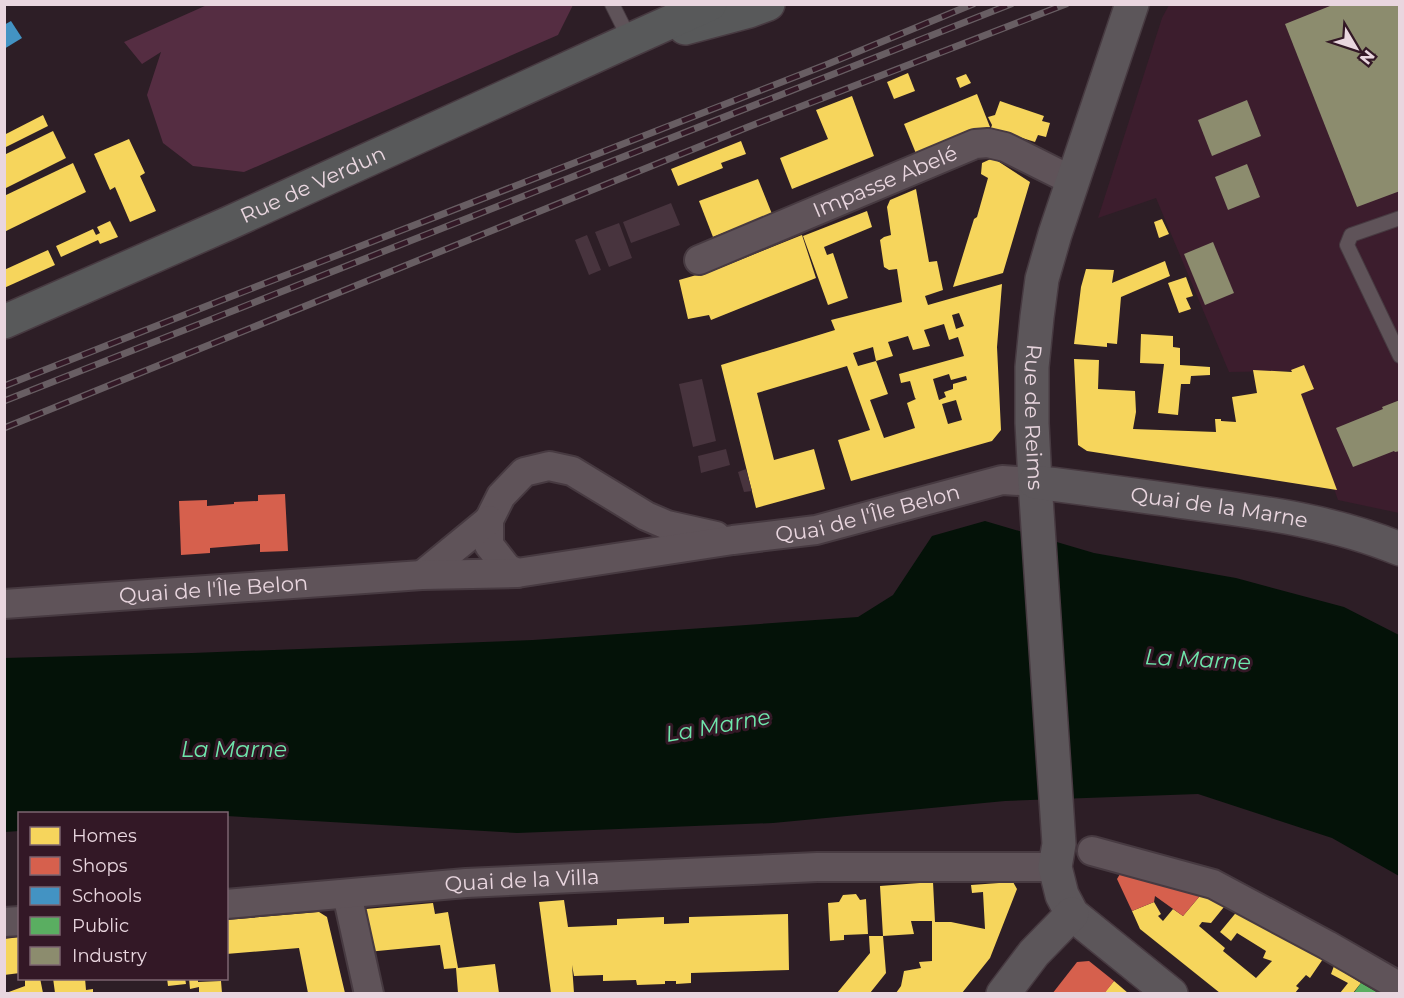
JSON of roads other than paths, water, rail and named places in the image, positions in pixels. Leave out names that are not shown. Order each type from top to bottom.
[{"type":"main road","name":"Rue de Verdun","points":[[4,322],[230,223],[710,4]]},
{"type":"main road","name":"Rue de Verdun","points":[[625,42],[749,11],[768,4]]},
{"type":"main road","name":"Rue de Reims","points":[[1072,914],[1062,895],[1057,855],[1035,495],[1032,367],[1042,279],[1132,4]]},
{"type":"main road","name":"Quai de la Marne","points":[[1035,495],[1256,512],[1314,522],[1356,533],[1400,549]]},
{"type":"main road","points":[[1003,993],[1034,953],[1072,914],[1171,993]]},
{"type":"street","name":"Impasse Abelé","points":[[699,260],[975,144],[988,143],[1005,147],[1073,181]]},
{"type":"street","name":"Quai de l'Île Belon","points":[[422,575],[489,520],[501,496],[524,472],[549,466],[572,471],[646,516],[667,525],[733,540]]},
{"type":"street","name":"Quai de l'Île Belon","points":[[4,604],[422,575],[517,573],[733,540],[816,530],[1002,480],[1035,495]]},
{"type":"street","points":[[489,520],[489,545],[507,568],[517,573]]},
{"type":"street","points":[[1092,851],[1213,884],[1400,987]]},
{"type":"street","name":"Quai de la Villa","points":[[228,904],[466,884],[1057,855]]},
{"type":"street","points":[[347,894],[369,993]]},
{"type":"lane","points":[[612,4],[625,42]]},
{"type":"lane","points":[[1400,218],[1351,235],[1347,244],[1400,356]]},
{"type":"water","name":"La Marne","points":[[985,521],[1094,553],[1236,578],[1344,607],[1399,635],[1399,876],[1332,838],[1198,794],[1005,801],[773,823],[517,833],[228,816],[228,812],[18,812],[18,831],[5,832],[4,658],[533,640],[858,617],[893,595],[932,536]]},
{"type":"railway","points":[[4,386],[828,64],[973,4]]},
{"type":"railway","points":[[4,401],[1011,4]]},
{"type":"railway","points":[[4,428],[748,127],[1066,4]]}]
